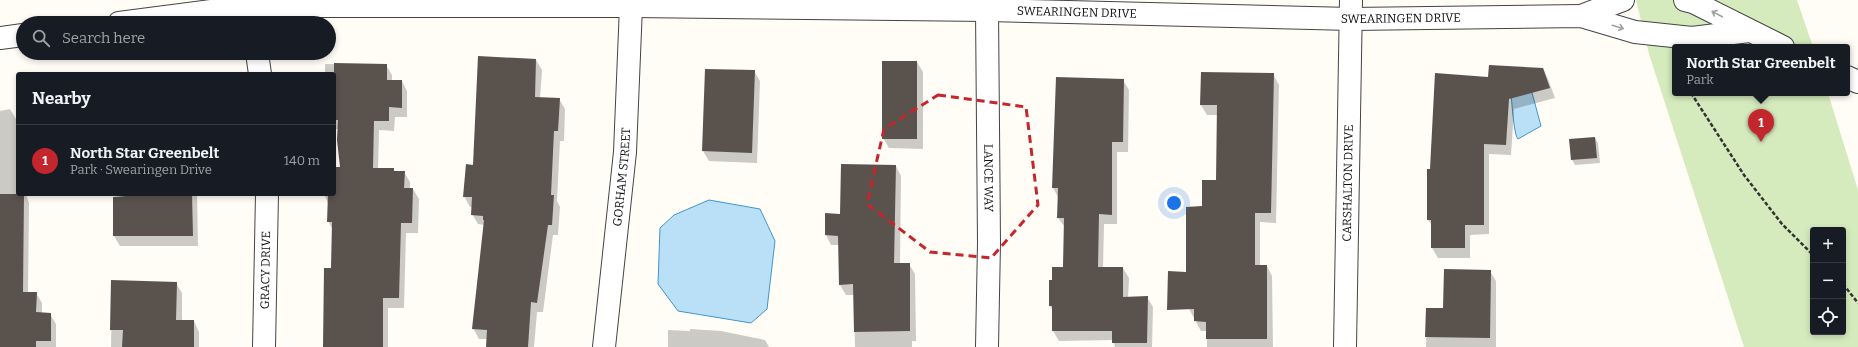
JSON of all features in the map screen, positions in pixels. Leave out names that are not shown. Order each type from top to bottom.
[{"type":"street","name":"SWEARINGEN DRIVE","points":[[1580,16],[1623,0]]},
{"type":"street","points":[[1685,0],[1693,2],[1777,44]]},
{"type":"street","name":"SWEARINGEN DRIVE","points":[[234,16],[631,6],[987,10],[1351,9],[1580,16],[1635,32],[1692,38],[1749,31]]},
{"type":"street","name":"GORHAM STREET","points":[[604,347],[625,152],[631,6]]},
{"type":"street","name":"CARSHALTON DRIVE","points":[[1344,347],[1351,9]]},
{"type":"street","name":"LANCE WAY","points":[[987,10],[989,243],[987,347]]},
{"type":"street","points":[[0,38],[16,36]]},
{"type":"street","points":[[258,60],[260,72]]},
{"type":"street","name":"GRACY DRIVE","points":[[264,347],[267,196]]},
{"type":"path","points":[[1693,96],[1744,175],[1782,224],[1810,252]]},
{"type":"path","points":[[1846,288],[1858,303]]},
{"type":"highlighted area","points":[[938,95],[1026,107],[1038,205],[991,258],[930,252],[867,204],[884,129]]},
{"type":"green space","points":[[1636,0],[1797,0],[1812,44],[1672,44],[1672,96],[1829,96],[1858,190],[1858,347],[1744,347],[1649,54]]},
{"type":"water","points":[[1531,89],[1541,126],[1518,139],[1514,126],[1511,95]]},
{"type":"water","points":[[709,200],[760,209],[775,241],[767,309],[751,323],[678,311],[658,284],[660,228],[674,215]]},
{"type":"building","points":[[478,56],[536,59],[535,97],[560,98],[558,131],[554,131],[551,195],[554,195],[552,225],[548,225],[537,303],[531,302],[528,347],[486,347],[487,330],[472,329],[484,220],[483,216],[471,215],[472,197],[463,197],[466,164],[473,165]]},
{"type":"building","points":[[882,61],[917,61],[917,139],[882,139]]},
{"type":"building","points":[[334,63],[387,64],[387,80],[402,80],[402,108],[389,107],[389,121],[374,121],[373,168],[394,168],[394,171],[405,171],[404,188],[413,188],[412,223],[401,223],[399,298],[383,298],[383,347],[323,347],[324,268],[331,268],[332,222],[327,222],[328,196],[336,196],[336,167],[340,167],[337,140],[338,120],[336,120],[336,72],[334,72]]},
{"type":"building","points":[[1489,65],[1543,68],[1550,88],[1509,99],[1506,145],[1484,144],[1484,225],[1465,225],[1465,248],[1431,248],[1431,220],[1427,220],[1427,169],[1430,169],[1435,73],[1488,77]]},
{"type":"building","points":[[705,69],[755,70],[752,153],[702,151]]},
{"type":"building","points":[[1201,72],[1274,73],[1271,213],[1255,213],[1255,265],[1267,265],[1267,339],[1206,339],[1206,322],[1194,321],[1194,309],[1167,310],[1168,271],[1186,272],[1186,207],[1202,206],[1202,180],[1216,180],[1217,105],[1200,105]]},
{"type":"building","points":[[1056,77],[1124,79],[1123,142],[1112,142],[1112,215],[1099,214],[1098,267],[1123,267],[1123,297],[1148,296],[1147,343],[1112,343],[1112,331],[1052,331],[1052,306],[1049,306],[1049,280],[1052,280],[1052,267],[1063,267],[1064,218],[1057,218],[1058,188],[1052,188]]},
{"type":"building","points":[[1595,137],[1597,158],[1571,160],[1569,139]]},
{"type":"building","points":[[841,164],[896,165],[894,263],[910,263],[910,331],[854,332],[853,284],[839,285],[838,236],[825,235],[825,213],[840,214]]},
{"type":"building","points":[[0,194],[16,194],[16,196],[24,196],[23,292],[37,292],[36,312],[51,313],[51,341],[36,341],[36,347],[0,347]]},
{"type":"building","points":[[192,196],[193,236],[113,236],[113,197]]},
{"type":"building","points":[[1444,269],[1491,270],[1490,338],[1425,337],[1426,308],[1443,308]]},
{"type":"building","points":[[111,280],[177,282],[176,320],[194,320],[194,347],[122,347],[123,330],[110,330]]},
{"type":"place","name":"North Star Greenbelt","points":[[1761,142]]}]
